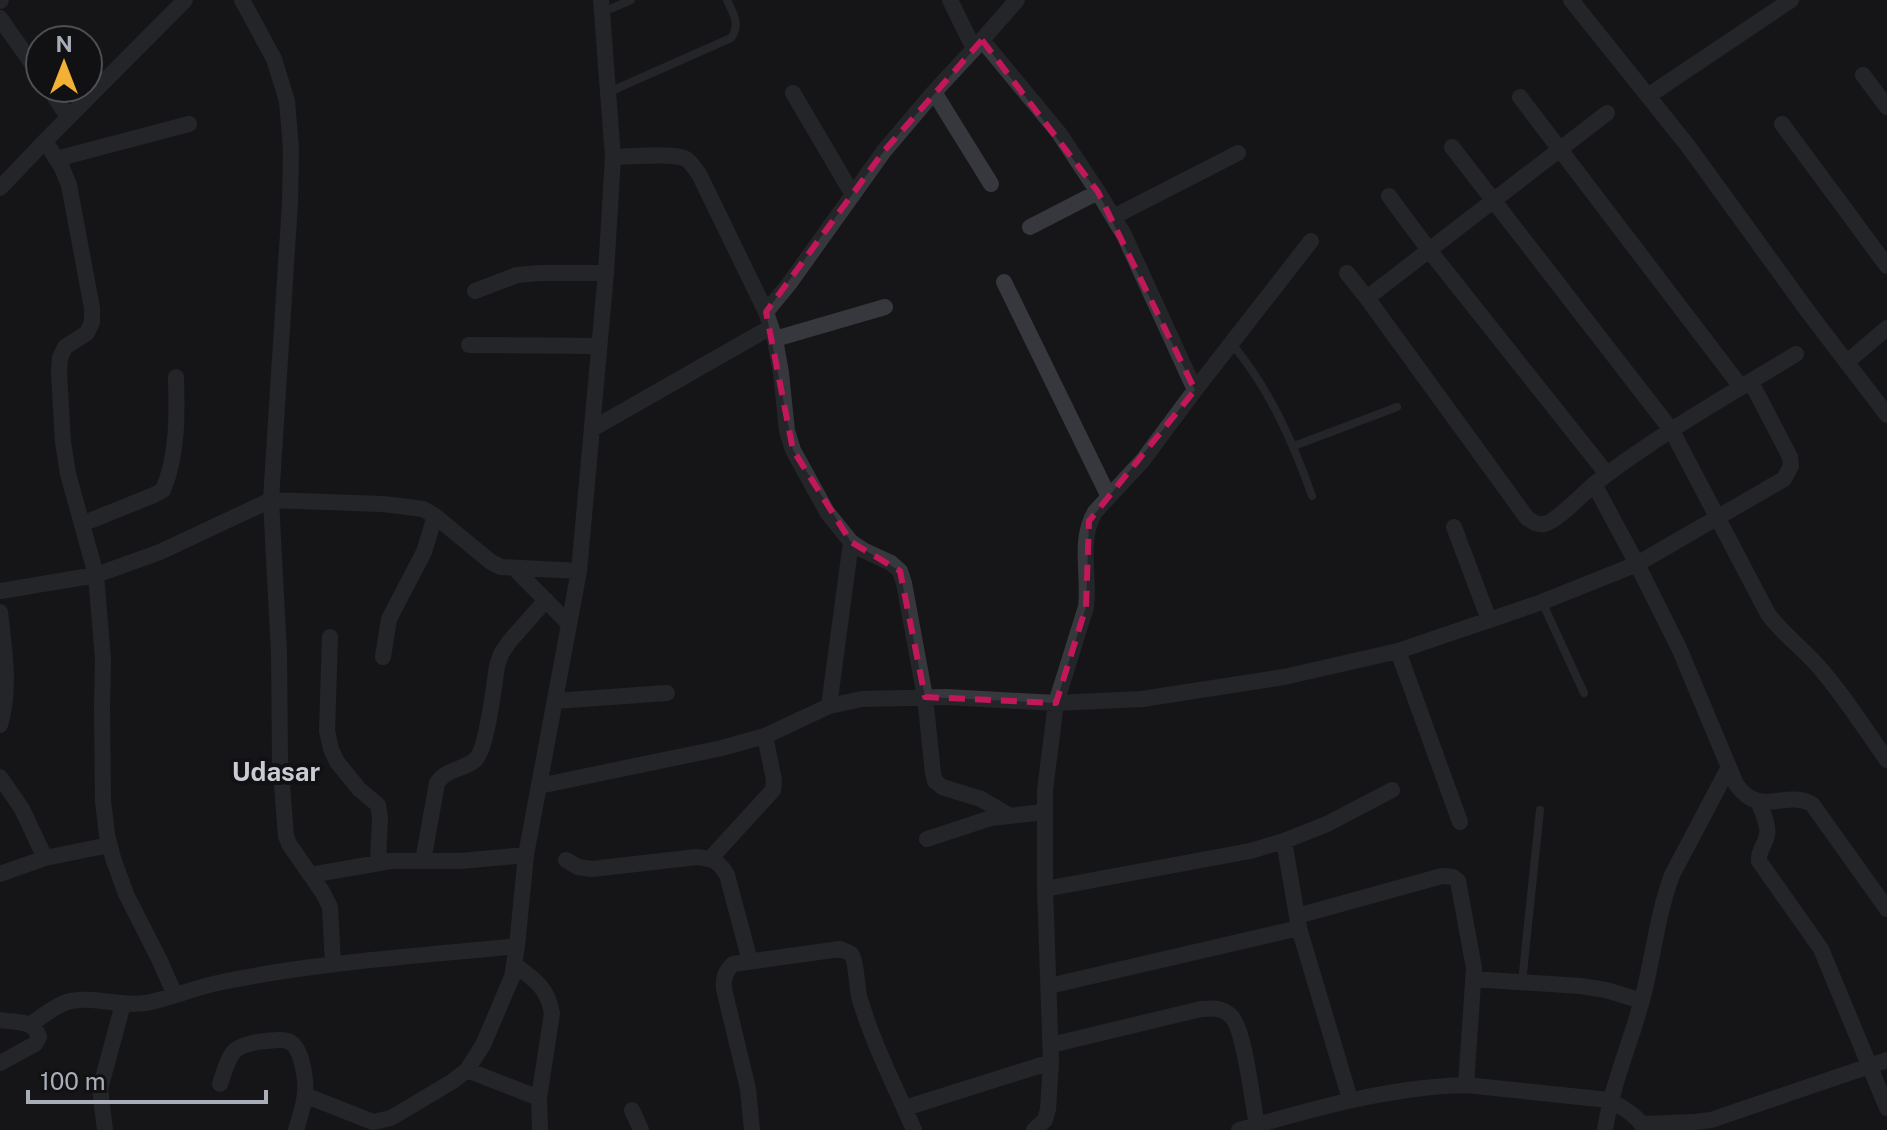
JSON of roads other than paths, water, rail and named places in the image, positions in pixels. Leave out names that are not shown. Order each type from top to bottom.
[{"type":"street","points":[[0,188],[185,0]]},
{"type":"street","points":[[242,0],[274,59],[287,101],[291,149],[289,216],[271,500],[279,653],[280,759],[286,836],[330,907],[333,964]]},
{"type":"street","points":[[950,0],[978,45],[1059,133],[1098,192],[1124,235],[1195,390]]},
{"type":"street","points":[[771,326],[884,151],[1017,0]]},
{"type":"street","points":[[1571,0],[1688,146],[1887,415]]},
{"type":"street","points":[[1648,96],[1791,0]]},
{"type":"street","points":[[307,1096],[373,1122],[391,1118],[453,1081],[467,1070],[483,1045],[506,994],[515,965],[526,855],[579,571],[592,429],[613,157],[602,6]]},
{"type":"street","points":[[0,18],[24,52]]},
{"type":"street","points":[[1863,75],[1887,107]]},
{"type":"street","points":[[934,92],[991,184]]},
{"type":"street","points":[[793,93],[853,195]]},
{"type":"street","points":[[539,786],[722,748],[765,736],[829,706],[862,699],[925,697],[1056,703],[1142,699],[1284,677],[1398,651],[1542,602],[1637,564],[1784,479],[1791,466],[1790,457],[1746,384],[1520,97]]},
{"type":"street","points":[[59,104],[68,117]]},
{"type":"street","points":[[1367,298],[1607,113]]},
{"type":"street","points":[[56,159],[189,124]]},
{"type":"street","points":[[1782,124],[1887,266]]},
{"type":"street","points":[[45,141],[69,185],[92,308],[92,322],[87,333],[65,347],[60,358],[59,374],[68,474],[96,575],[103,659],[103,801],[109,845],[126,894],[175,995]]},
{"type":"street","points":[[1452,147],[1672,431],[1768,614],[1825,674],[1887,760]]},
{"type":"street","points":[[1113,217],[1238,153]]},
{"type":"street","points":[[613,157],[673,156],[689,161],[699,174],[771,326],[781,373],[787,431],[793,450],[827,512],[851,542],[900,571],[925,697],[935,781],[942,787],[981,799],[1008,815]]},
{"type":"street","points":[[1030,227],[1098,192]]},
{"type":"street","points":[[1389,196],[1600,479],[1743,794],[1758,801],[1798,800],[1812,804],[1887,909]]},
{"type":"street","points":[[1045,1127],[1051,1054],[1044,812],[1056,703],[1086,607],[1086,532],[1089,521],[1143,460],[1311,241]]},
{"type":"street","points":[[475,291],[517,275],[606,273]]},
{"type":"street","points":[[1347,273],[1527,518],[1543,525],[1552,522],[1631,456],[1796,354]]},
{"type":"street","points":[[1004,282],[1109,497]]},
{"type":"street","points":[[592,429],[771,326],[885,307]]},
{"type":"street","points":[[1847,362],[1887,328]]},
{"type":"street","points":[[469,345],[599,346]]},
{"type":"street","points":[[82,524],[163,490],[175,429],[176,377]]},
{"type":"street","points":[[0,591],[96,575],[160,552],[271,500],[383,504],[423,509],[501,567],[579,571]]},
{"type":"street","points":[[383,657],[389,619],[424,552],[435,516]]},
{"type":"street","points":[[1454,527],[1489,620]]},
{"type":"street","points":[[829,706],[851,542]]},
{"type":"street","points":[[514,568],[569,624]]},
{"type":"street","points":[[423,861],[437,783],[441,777],[469,764],[481,754],[501,654],[546,600]]},
{"type":"street","points":[[0,612],[5,700],[0,725]]},
{"type":"street","points":[[330,637],[327,731],[337,762],[359,789],[378,805],[378,862]]},
{"type":"street","points":[[1398,651],[1460,822]]},
{"type":"street","points":[[555,701],[667,693]]},
{"type":"street","points":[[710,859],[773,790],[774,780],[765,736]]},
{"type":"street","points":[[1605,1130],[1609,1100],[1642,1001],[1665,894],[1729,767]]},
{"type":"street","points":[[0,777],[22,809],[45,858]]},
{"type":"street","points":[[1045,889],[1250,851],[1327,824],[1392,790]]},
{"type":"street","points":[[1758,801],[1768,831],[1758,853],[1759,861],[1821,949],[1887,1108]]},
{"type":"street","points":[[927,839],[991,818],[1044,812]]},
{"type":"street","points":[[1284,841],[1298,922],[1350,1099]]},
{"type":"street","points":[[0,874],[45,858],[109,845]]},
{"type":"street","points":[[310,875],[378,862],[460,861],[526,855]]},
{"type":"street","points":[[566,860],[578,867],[592,869],[697,857],[721,865],[727,875],[750,961]]},
{"type":"street","points":[[1049,986],[1298,922],[1442,876],[1453,877],[1458,881],[1474,968],[1466,1085]]},
{"type":"street","points":[[31,1024],[71,1001],[149,1002],[220,982],[333,964],[517,946]]},
{"type":"street","points":[[752,1130],[748,1089],[723,979],[727,970],[733,964],[840,949],[854,957],[862,1006],[914,1130]]},
{"type":"street","points":[[515,965],[541,986],[549,999],[552,1013],[539,1098],[540,1130]]},
{"type":"street","points":[[1473,979],[1557,983],[1606,990],[1642,1001]]},
{"type":"street","points":[[105,1130],[100,1089],[123,1004]]},
{"type":"street","points":[[905,1108],[1051,1054],[1201,1009],[1219,1008],[1232,1017],[1240,1031],[1257,1125]]},
{"type":"street","points":[[0,1020],[31,1024],[37,1029],[39,1037],[35,1044],[0,1063]]},
{"type":"street","points":[[220,1084],[231,1055],[237,1048],[248,1043],[291,1042],[300,1052],[307,1080],[307,1096],[296,1130]]},
{"type":"street","points":[[1239,1130],[1350,1099],[1466,1085],[1609,1100],[1630,1112],[1644,1127],[1695,1122],[1711,1120],[1887,1060]]},
{"type":"street","points":[[467,1070],[539,1098]]},
{"type":"street","points":[[632,1110],[641,1130]]},
{"type":"lane","points":[[602,6],[631,0]]},
{"type":"lane","points":[[609,92],[731,38],[736,24],[727,0]]},
{"type":"lane","points":[[1232,343],[1257,377],[1294,446],[1312,496]]},
{"type":"lane","points":[[1294,446],[1397,407]]},
{"type":"lane","points":[[1542,602],[1584,693]]},
{"type":"lane","points":[[1522,982],[1540,810]]},
{"type":"district","name":"Udasar","points":[[276,772]]}]
